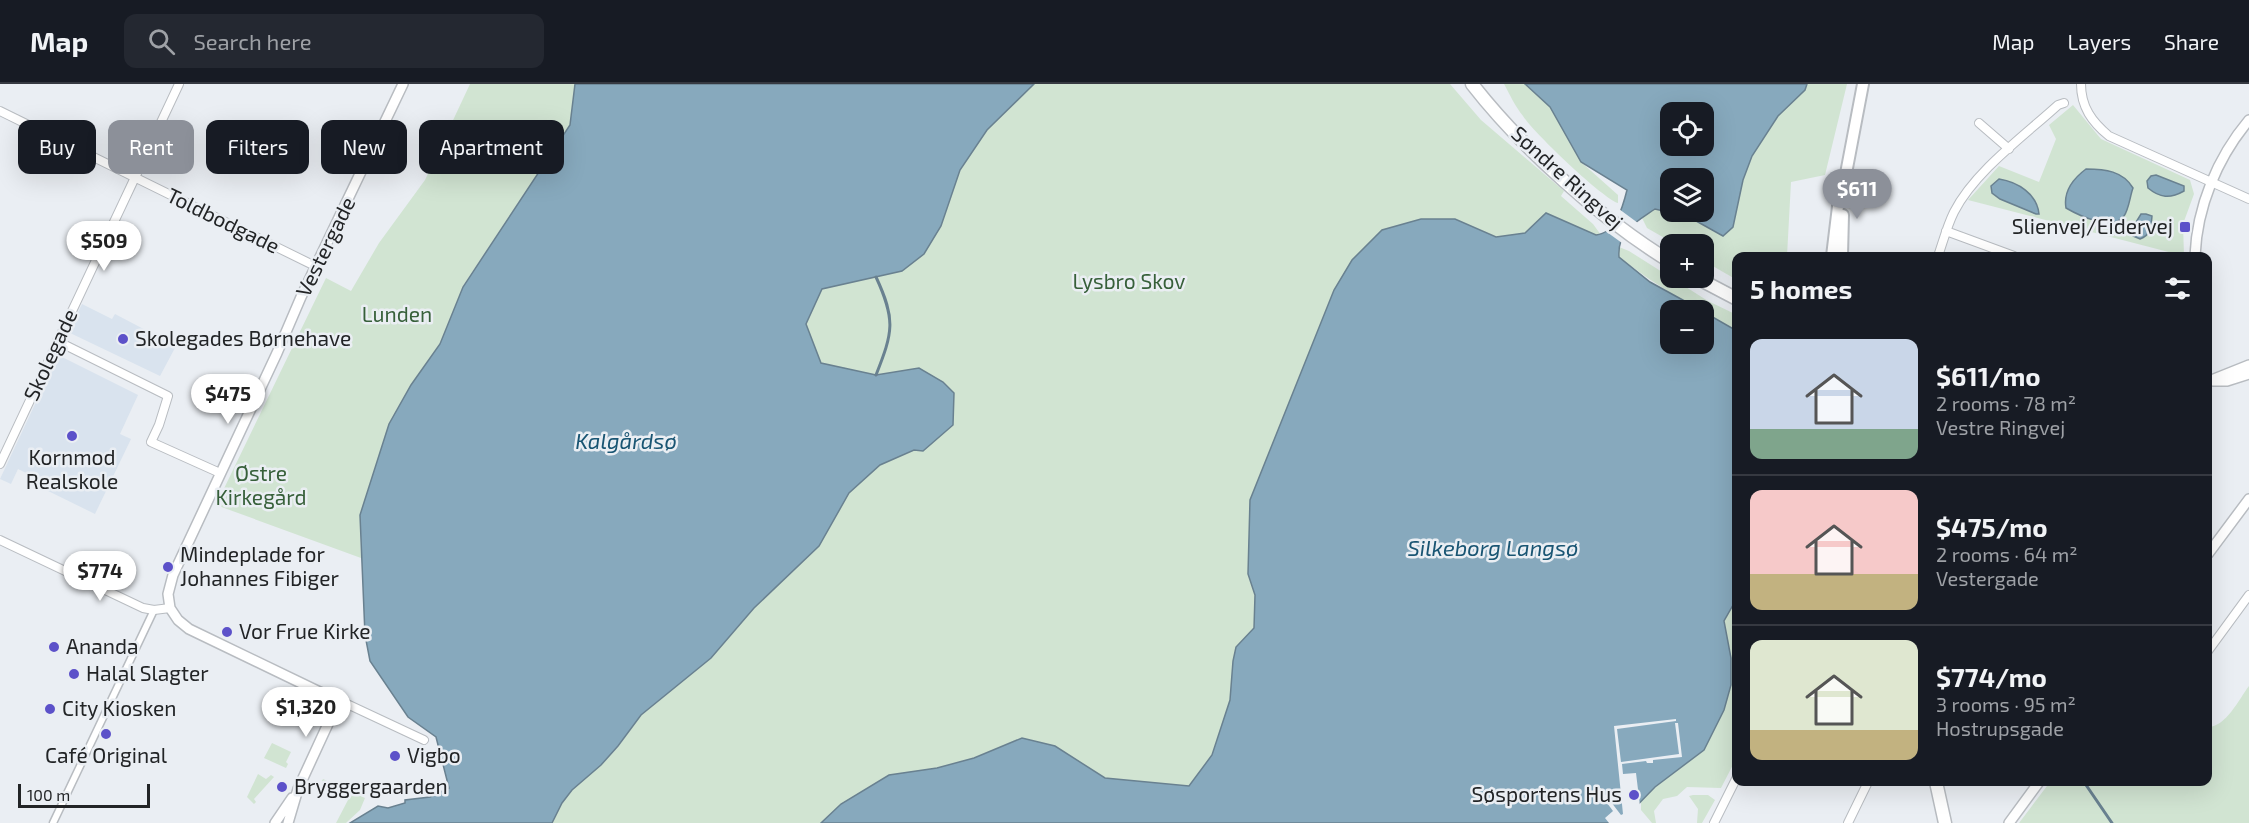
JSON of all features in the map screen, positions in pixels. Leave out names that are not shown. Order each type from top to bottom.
[{"type":"main road","name":"Søndre Ringvej","points":[[1472,84],[1532,150],[1605,215],[1660,255]]},
{"type":"main road","points":[[1835,252],[1844,184],[1863,84]]},
{"type":"main road","points":[[1714,287],[1732,296]]},
{"type":"main road","points":[[1937,786],[1945,823]]},
{"type":"street","name":"Skolegade","points":[[0,464],[179,84]]},
{"type":"street","name":"Vestergade","points":[[170,608],[168,594],[173,575],[301,297],[403,84]]},
{"type":"street","points":[[2081,84],[2081,98],[2086,111],[2097,126],[2109,136],[2249,199]]},
{"type":"street","points":[[1939,252],[1946,231],[1963,198],[2009,148],[2058,105],[2064,103]]},
{"type":"street","name":"Toldbodgade","points":[[0,111],[317,267]]},
{"type":"street","points":[[2196,252],[2201,212],[2211,183],[2239,131],[2249,120]]},
{"type":"street","points":[[1979,123],[2009,148]]},
{"type":"street","points":[[1946,231],[2003,252]]},
{"type":"street","points":[[57,341],[168,396],[151,442],[220,473]]},
{"type":"street","points":[[2212,377],[2249,365]]},
{"type":"street","points":[[2212,379],[2227,381],[2249,374]]},
{"type":"street","points":[[2212,550],[2249,499]]},
{"type":"street","points":[[0,540],[143,608],[154,610],[170,608],[178,620],[189,629],[424,740]]},
{"type":"street","points":[[2212,646],[2249,595]]},
{"type":"street","points":[[53,823],[154,610]]},
{"type":"street","points":[[288,823],[298,789],[333,713],[333,702],[328,696]]},
{"type":"street","points":[[1714,823],[1732,786]]},
{"type":"street","points":[[1848,823],[1866,786]]},
{"type":"street","points":[[2008,823],[2036,786]]},
{"type":"street","points":[[274,823],[298,789]]},
{"type":"shaded area","name":"Skolegades Børnehave","points":[[82,304],[112,319],[115,314],[176,346],[160,376],[68,332]]},
{"type":"shaded area","name":"Kornmod Realskole","points":[[58,355],[138,395],[120,434],[131,439],[95,514],[42,488],[44,482],[18,469],[11,484],[0,479]]},
{"type":"green space","name":"Lunden","points":[[470,84],[575,84],[570,125],[564,134],[564,120],[453,120]]},
{"type":"green space","name":"Lysbro Skov","points":[[1034,84],[1450,84],[1481,120],[1564,191],[1561,196],[1593,224],[1601,235],[1525,233],[1496,237],[1334,291],[1305,366],[1248,574],[1255,595],[1254,628],[1236,647],[1230,700],[1212,755],[1189,786],[1104,778],[1055,746],[1022,738],[974,758],[938,768],[841,804],[821,823],[552,823],[562,803],[572,790],[618,747],[641,715],[711,658],[754,608],[819,546],[849,493],[880,465],[914,450],[919,368],[876,375],[821,363],[806,324],[821,289],[902,271],[941,226],[960,170],[987,130]]},
{"type":"green space","points":[[1504,84],[1525,84],[1550,107],[1581,162],[1618,195],[1618,203],[1598,190],[1540,136],[1520,112]]},
{"type":"green space","points":[[1807,84],[1847,84],[1825,175],[1791,182],[1787,252],[1732,252],[1732,277],[1714,267],[1714,234],[1660,235],[1647,228],[1642,218],[1655,209],[1660,210],[1660,222],[1698,222],[1724,236],[1733,226],[1743,180],[1752,156],[1778,116],[1805,90]]},
{"type":"green space","points":[[2073,105],[2101,139],[2190,180],[2194,194],[2183,224],[2184,252],[2169,252],[1968,200],[1999,166],[2039,182],[2056,139],[2049,125]]},
{"type":"green space","name":"Lunden","points":[[428,174],[537,174],[463,286],[440,344],[411,385],[360,515],[361,558],[216,505],[326,278],[351,291],[379,243]]},
{"type":"green space","points":[[1619,247],[1660,271],[1660,286],[1648,278],[1619,257]]},
{"type":"green space","points":[[1663,288],[1687,288],[1706,300],[1682,300]]},
{"type":"green space","points":[[1714,304],[1732,313],[1732,328],[1714,318]]},
{"type":"green space","points":[[1732,607],[1732,767],[1721,788],[1687,787],[1677,796],[1663,799],[1654,811],[1656,823],[1652,823],[1641,810],[1641,801],[1663,780],[1704,750],[1731,658],[1724,621]]},
{"type":"green space","points":[[2249,686],[2249,823],[2019,823],[2047,786],[2212,786],[2212,726],[2221,722]]},
{"type":"green space","points":[[272,743],[291,752],[286,768],[264,758]]},
{"type":"green space","points":[[258,774],[266,779],[271,775],[274,777],[254,799],[256,802],[254,804],[247,797]]},
{"type":"green space","points":[[323,779],[365,798],[360,810],[346,823],[336,823],[348,800],[347,795],[322,781]]},
{"type":"green space","points":[[1708,795],[1715,800],[1702,823],[1697,823],[1698,809],[1689,796]]},
{"type":"water","name":"Kalgårdsø","points":[[575,84],[1034,84],[987,130],[960,170],[941,226],[924,254],[902,271],[822,289],[806,324],[821,363],[876,375],[919,368],[943,382],[954,393],[953,425],[923,451],[914,450],[880,465],[849,493],[819,546],[754,608],[711,658],[641,715],[601,765],[572,790],[562,803],[552,823],[350,823],[378,806],[388,808],[405,803],[405,800],[430,797],[449,788],[436,737],[408,717],[370,661],[365,635],[360,515],[389,424],[411,385],[440,344],[463,287],[538,174],[564,174],[564,134],[570,125]]},
{"type":"water","name":"Silkeborg Langsø","points":[[1525,84],[1807,84],[1805,90],[1778,116],[1752,156],[1743,180],[1733,227],[1723,236],[1698,222],[1714,222],[1714,168],[1660,168],[1660,210],[1655,209],[1641,218],[1629,228],[1621,240],[1619,257],[1650,282],[1683,300],[1660,300],[1660,354],[1714,354],[1714,318],[1732,328],[1732,607],[1724,621],[1731,658],[1731,685],[1724,710],[1704,750],[1655,787],[1620,823],[821,823],[841,804],[889,775],[937,768],[974,758],[1022,738],[1055,746],[1105,778],[1189,786],[1212,755],[1230,700],[1236,647],[1254,628],[1255,595],[1248,574],[1250,500],[1334,290],[1352,260],[1382,230],[1421,219],[1455,219],[1496,237],[1525,233],[1546,213],[1596,235],[1603,233],[1614,224],[1627,190],[1581,162],[1550,107]]},
{"type":"water","points":[[2086,169],[2113,172],[2129,182],[2133,188],[2126,213],[2119,221],[2095,221],[2066,208],[2066,196],[2070,186]]},
{"type":"water","points":[[2156,175],[2184,186],[2184,191],[2170,196],[2157,194],[2148,188],[2147,181],[2151,176]]},
{"type":"water","points":[[1999,179],[2025,190],[2035,201],[2039,214],[2000,199],[1992,193],[1991,186]]},
{"type":"water","points":[[2141,214],[2152,216],[2148,233],[2140,239],[2133,236],[2133,227]]},
{"type":"pier","points":[[1619,209],[1638,223],[1622,243],[1604,230]]},
{"type":"pier","points":[[1676,719],[1676,721],[1617,729],[1621,762],[1679,754],[1675,723],[1678,723],[1682,757],[1653,760],[1653,763],[1646,761],[1622,764],[1623,774],[1636,773],[1640,806],[1624,823],[1609,823],[1605,818],[1613,811],[1595,787],[1598,785],[1621,815],[1623,814],[1614,726]]},
{"type":"waterway","points":[[876,277],[887,304],[890,326],[886,348],[876,375]]},
{"type":"waterway","points":[[2087,786],[2112,823]]},
{"type":"place","name":"Slienvej/Eidervej","points":[[2185,227]]},
{"type":"place","name":"Skolegades Børnehave","points":[[123,339]]},
{"type":"place","name":"Kornmod Realskole","points":[[72,436]]},
{"type":"place","name":"Mindeplade for Johannes Fibiger","points":[[168,567]]},
{"type":"place","name":"Vor Frue Kirke","points":[[227,632]]},
{"type":"place","name":"Ananda","points":[[54,647]]},
{"type":"place","name":"Halal Slagter","points":[[74,674]]},
{"type":"place","name":"City Kiosken","points":[[50,709]]},
{"type":"place","name":"Café Original","points":[[106,734]]},
{"type":"place","name":"Vigbo","points":[[395,756]]},
{"type":"place","name":"Bryggergaarden","points":[[282,787]]},
{"type":"place","name":"Søsportens Hus","points":[[1634,795]]},
{"type":"park label","name":"Østre Kirkegård","points":[[261,486]]}]
